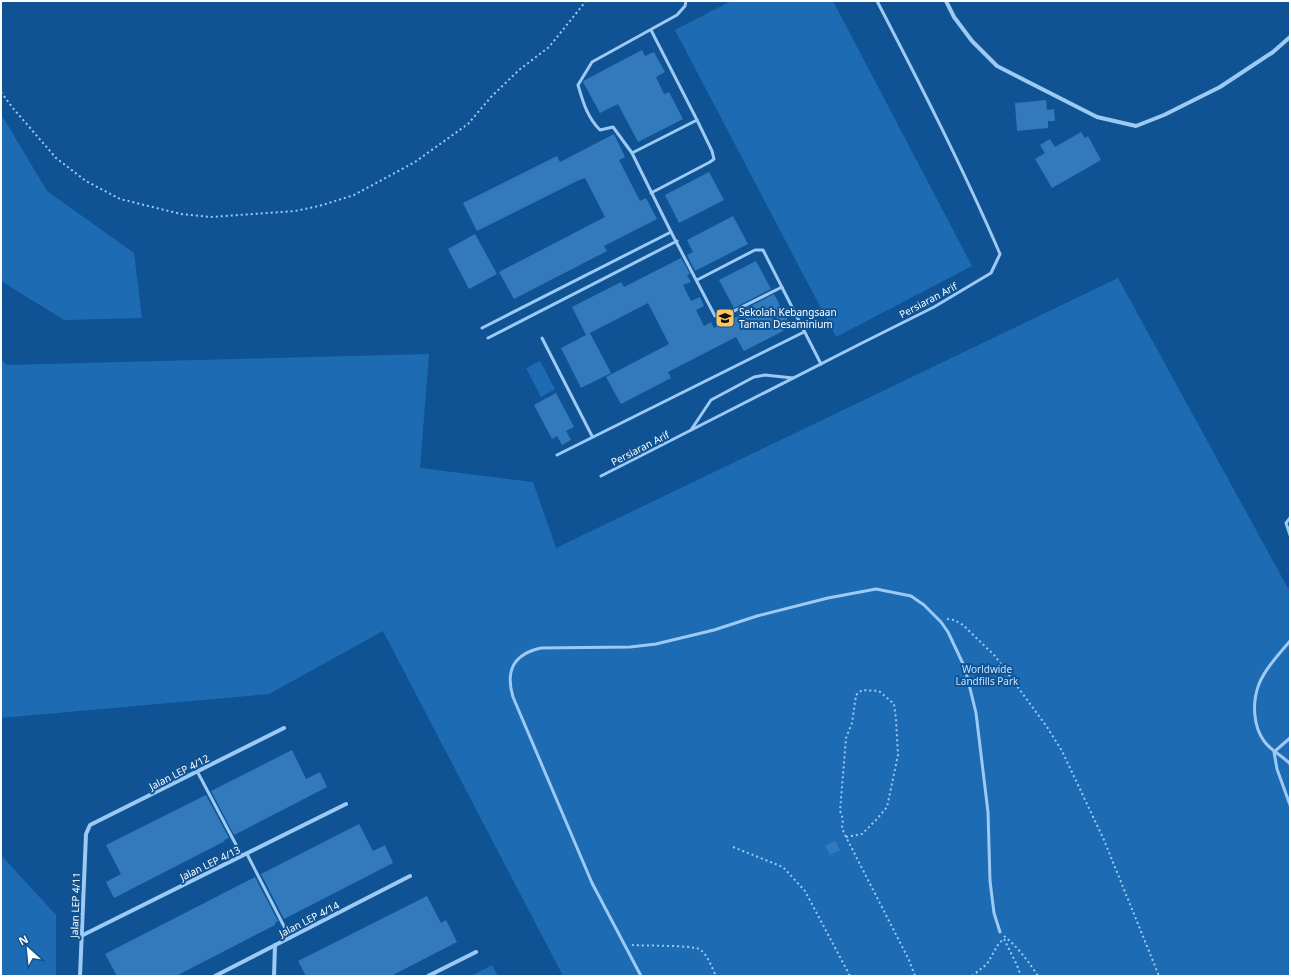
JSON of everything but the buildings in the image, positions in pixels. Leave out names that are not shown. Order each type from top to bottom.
[{"type":"street","points":[[946,1],[954,17],[972,42],[997,66],[1097,117],[1136,126],[1164,116],[1220,87],[1273,52],[1290,37]]},
{"type":"street","name":"Jalan LEP 4/12","points":[[86,834],[90,825],[284,728]]},
{"type":"street","name":"Jalan LEP 4/13","points":[[81,936],[346,804]]},
{"type":"street","name":"Jalan LEP 4/11","points":[[80,976],[86,834]]},
{"type":"street","name":"Jalan LEP 4/14","points":[[215,976],[410,876]]},
{"type":"street","points":[[274,976],[275,945]]},
{"type":"street","points":[[428,976],[476,952]]},
{"type":"lane","points":[[686,1],[685,6],[678,15],[592,62],[578,85],[584,107],[594,124],[600,130],[613,127],[632,153],[651,193],[715,316],[724,316],[782,287]]},
{"type":"lane","name":"Persiaran Arif","points":[[602,476],[934,307],[990,273],[1000,254],[985,219],[926,96],[876,1]]},
{"type":"lane","points":[[651,30],[697,120],[712,151],[714,159],[651,193]]},
{"type":"lane","points":[[632,153],[697,120]]},
{"type":"lane","points":[[482,328],[671,232]]},
{"type":"lane","points":[[488,338],[677,241]]},
{"type":"lane","points":[[697,280],[755,250],[764,250],[821,364]]},
{"type":"lane","points":[[557,455],[592,436],[804,332]]},
{"type":"lane","points":[[542,338],[592,436]]},
{"type":"lane","points":[[691,430],[711,400],[754,377],[765,375],[793,378]]},
{"type":"lane","points":[[1290,518],[1286,522],[1290,535]]},
{"type":"lane","points":[[641,976],[592,883],[513,696],[510,688],[510,673],[512,667],[520,656],[541,648],[630,647],[656,644],[714,630],[757,616],[828,598],[876,589],[911,596],[924,605],[941,622],[948,632],[965,668],[976,713],[988,812],[990,881],[994,913],[1000,932]]},
{"type":"lane","points":[[1290,641],[1265,674],[1259,685],[1255,704],[1255,719],[1264,741],[1274,752],[1290,764]]},
{"type":"lane","points":[[1274,752],[1290,738]]},
{"type":"lane","points":[[1274,752],[1277,769],[1290,805]]},
{"type":"lane","points":[[197,771],[242,856]]},
{"type":"lane","points":[[247,854],[290,938]]},
{"type":"path","points":[[1,92],[56,158],[86,181],[120,199],[181,214],[211,217],[295,211],[319,206],[354,195],[415,162],[468,124],[491,97],[519,70],[549,48],[586,1]]},
{"type":"path","points":[[941,622],[948,619],[963,624],[995,656],[1047,726],[1062,752],[1104,840],[1159,976]]},
{"type":"path","points":[[846,838],[862,834],[876,820],[887,807],[892,786],[898,755],[894,704],[879,691],[862,690],[856,695],[852,723],[846,738],[840,811],[843,819],[842,828],[846,838],[909,960],[915,976]]},
{"type":"path","points":[[733,847],[783,867],[805,891],[850,976]]},
{"type":"path","points":[[1000,932],[1021,976]]},
{"type":"path","points":[[1000,932],[1014,944],[1038,976]]},
{"type":"path","points":[[972,976],[988,964],[999,943],[1004,938]]},
{"type":"path","points":[[625,945],[688,947],[699,949],[704,954],[716,976]]},
{"type":"green space","points":[[731,1],[833,1],[972,266],[836,337],[675,30]]},
{"type":"green space","points":[[1,114],[47,191],[134,253],[142,318],[64,320],[1,281]]},
{"type":"green space","name":"Worldwide Landfills Park","points":[[1118,278],[1290,592],[1290,976],[563,976],[383,631],[269,694],[1,718],[1,359],[7,365],[429,354],[420,468],[533,482],[556,548]]},
{"type":"green space","points":[[540,361],[555,389],[541,397],[526,368]]},
{"type":"green space","points":[[1,855],[56,915],[56,976],[1,976]]},
{"type":"green space","points":[[492,965],[498,976],[471,976]]},
{"type":"place","name":"Sekolah Kebangsaan Taman Desaminium","points":[[725,318]]}]
